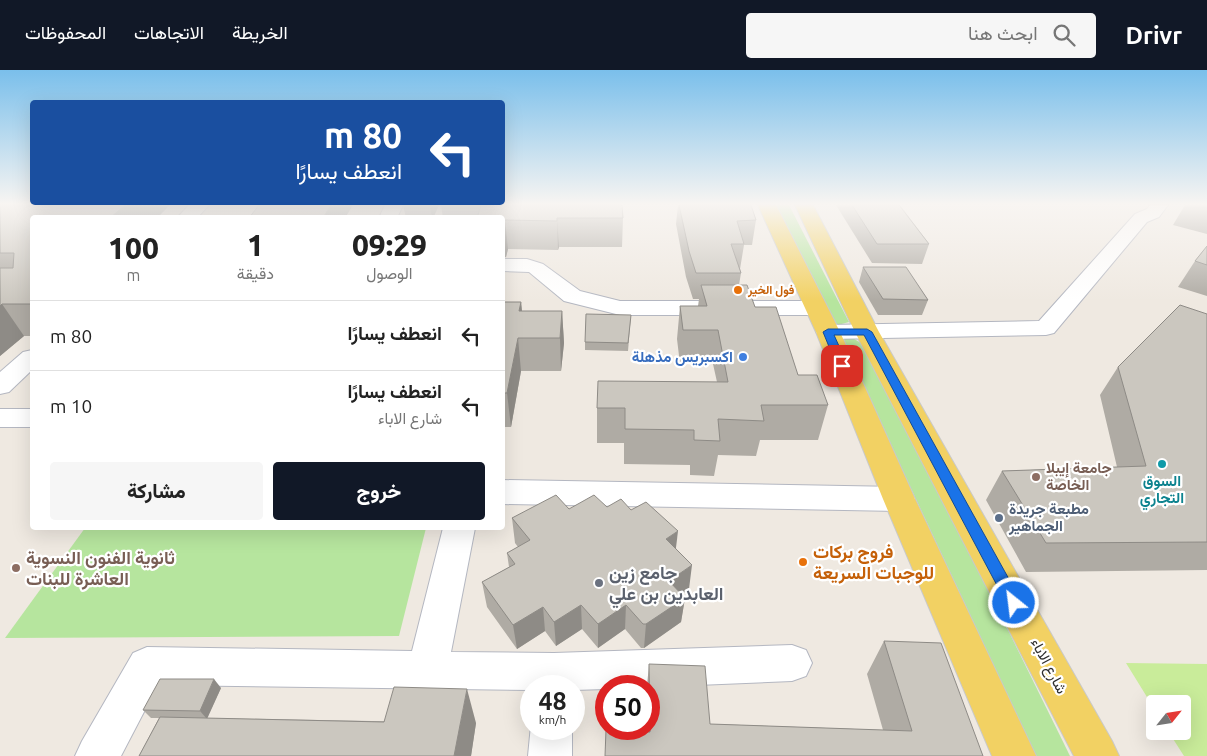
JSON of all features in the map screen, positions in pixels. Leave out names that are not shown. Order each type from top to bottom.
[{"type":"main road","points":[[782,237],[822,320],[899,499],[1014,756]]},
{"type":"main road","name":"شارع الاباء","points":[[820,237],[867,332],[1097,756]]},
{"type":"street","points":[[505,265],[527,265],[536,268],[572,296],[620,308],[822,320],[867,332],[1046,328],[1121,237]]},
{"type":"street","points":[[0,386],[30,359]]},
{"type":"street","points":[[0,418],[30,418]]},
{"type":"street","points":[[505,492],[899,499]]},
{"type":"street","points":[[426,670],[460,530]]},
{"type":"street","points":[[585,677],[792,663]]},
{"type":"street","points":[[97,756],[147,666],[426,670],[520,677]]},
{"type":"street","points":[[550,756],[551,740]]},
{"type":"green space","points":[[791,237],[805,237],[849,322],[838,325],[829,319]]},
{"type":"green space","points":[[849,336],[861,343],[976,565],[1070,756],[1036,756],[841,339]]},
{"type":"green space","points":[[84,530],[426,530],[399,636],[5,638]]},
{"type":"green space","points":[[1126,663],[1207,664],[1207,756],[1184,756],[1174,740],[1191,740],[1191,695],[1146,695]]},
{"type":"building","points":[[0,237],[30,237],[30,304],[2,304],[0,306],[0,268],[13,268],[14,253],[0,253]]},
{"type":"building","points":[[686,237],[742,237],[744,244],[731,244],[741,273],[696,273]]},
{"type":"building","points":[[873,237],[924,237],[929,244],[877,244]]},
{"type":"building","points":[[1207,246],[1207,265],[1195,261]]},
{"type":"building","points":[[863,267],[906,267],[928,300],[883,299]]},
{"type":"building","points":[[701,285],[747,285],[755,307],[776,307],[798,375],[817,375],[828,405],[761,405],[764,421],[718,419],[720,441],[694,440],[694,430],[625,429],[625,408],[597,408],[598,381],[728,382],[718,330],[683,330],[680,306],[707,306]]},
{"type":"building","points":[[505,302],[521,302],[519,311],[562,311],[560,338],[518,338],[507,393],[505,393]]},
{"type":"building","points":[[1180,305],[1207,314],[1207,542],[1046,543],[1002,471],[1146,466],[1118,367]]},
{"type":"building","points":[[586,314],[631,315],[628,343],[585,342]]},
{"type":"building","name":"جامع زين العابدين بن علي","points":[[556,495],[569,509],[594,495],[607,507],[621,499],[631,510],[646,502],[678,531],[666,539],[692,565],[669,581],[685,598],[646,624],[643,624],[626,605],[598,624],[581,605],[554,622],[543,607],[513,625],[482,582],[515,564],[507,553],[530,540],[512,518]]},
{"type":"building","points":[[884,641],[941,643],[983,756],[605,756],[606,740],[660,740],[660,675],[649,675],[649,664],[705,666],[710,724],[912,731]]},
{"type":"building","points":[[160,679],[214,679],[200,711],[143,710]]},
{"type":"building","points":[[394,687],[467,689],[454,756],[139,756],[160,717],[384,722]]},
{"type":"place","name":"فول الخير","points":[[738,290]]},
{"type":"place","name":"اكسبريس مذهلة","points":[[743,357]]},
{"type":"place","name":"السوق التجاري","points":[[1162,464]]},
{"type":"place","name":"جامعة إيبلا الخاصة","points":[[1036,477]]},
{"type":"place","name":"مطبعة جريدة الجماهير","points":[[999,518]]},
{"type":"place","name":"فروج بركات للوجبات السريعة","points":[[803,562]]},
{"type":"place","name":"ثانوية الفنون النسوية العاشرة للبنات","points":[[16,568]]},
{"type":"place","name":"جامع زين العابدين بن علي","points":[[599,583]]},
{"type":"route","points":[[842,366],[828,332],[867,332],[1014,603]]}]
